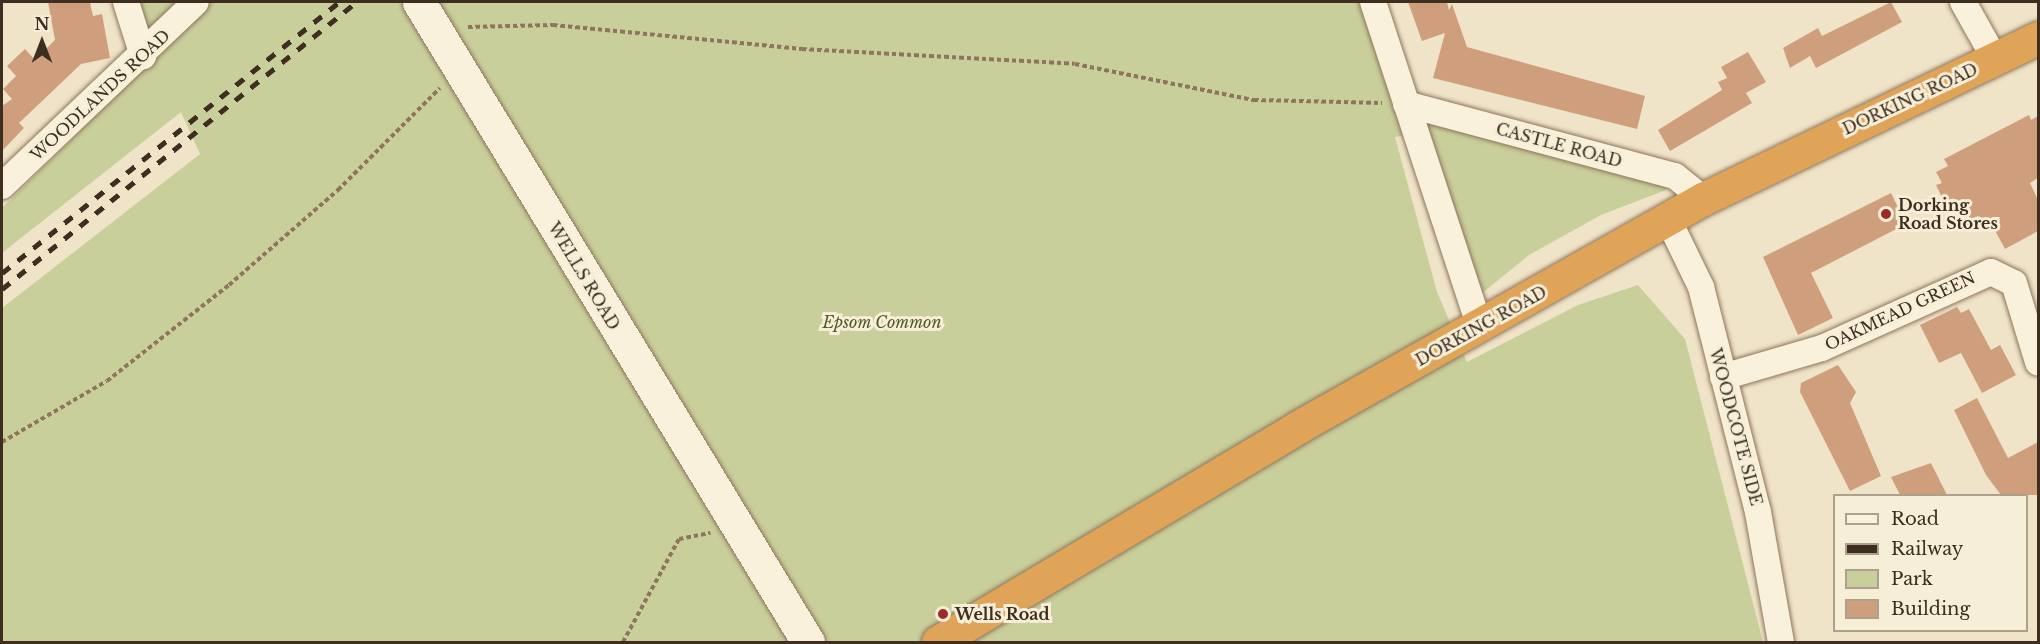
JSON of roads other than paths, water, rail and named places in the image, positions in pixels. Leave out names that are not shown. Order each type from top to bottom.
[{"type":"highway","name":"DORKING ROAD","points":[[938,642],[1298,427],[1480,327],[1703,199],[2038,38]]},
{"type":"street","points":[[126,2],[143,56]]},
{"type":"street","name":"WOODLANDS ROAD","points":[[2,186],[143,56],[196,2]]},
{"type":"street","points":[[1373,2],[1480,327]]},
{"type":"street","points":[[1963,2],[1995,59]]},
{"type":"street","name":"WELLS ROAD","points":[[428,16],[808,642]]},
{"type":"street","name":"CASTLE ROAD","points":[[1406,104],[1676,176],[1703,199]]},
{"type":"street","name":"WOODCOTE SIDE","points":[[1668,219],[1701,287],[1758,512],[1781,642]]},
{"type":"street","name":"OAKMEAD GREEN","points":[[1723,377],[1822,348],[1979,274],[1991,272],[2014,283],[2031,307],[2038,362]]},
{"type":"railway","points":[[2,273],[339,2]]},
{"type":"railway","points":[[2,289],[357,2]]},
{"type":"place","name":"Dorking Road Stores","points":[[1886,214]]},
{"type":"place","name":"Wells Road","points":[[943,614]]},
{"type":"park label","name":"Epsom Common","points":[[882,322]]}]
